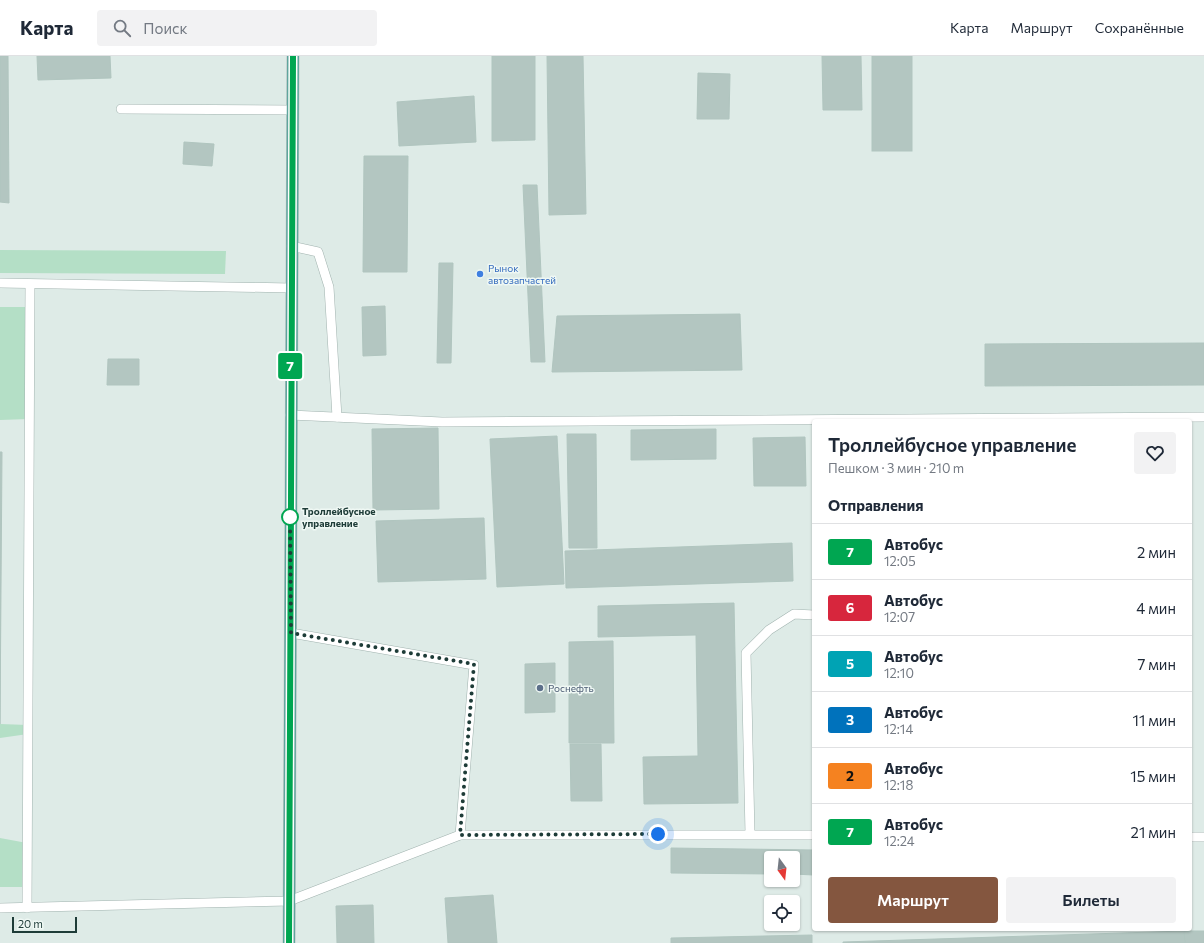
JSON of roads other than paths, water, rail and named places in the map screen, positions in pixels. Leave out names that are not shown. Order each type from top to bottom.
[{"type":"main road","points":[[289,943],[291,633],[290,415],[293,56]]},
{"type":"lane","points":[[121,109],[293,110]]},
{"type":"lane","points":[[291,246],[318,252],[329,287],[337,417]]},
{"type":"lane","points":[[0,283],[291,288]]},
{"type":"lane","points":[[27,908],[30,284]]},
{"type":"lane","points":[[290,415],[442,422],[812,420]]},
{"type":"lane","points":[[899,419],[1204,417]]},
{"type":"lane","points":[[750,834],[746,653],[769,630],[794,614],[812,615]]},
{"type":"lane","points":[[291,633],[474,664],[460,835]]},
{"type":"lane","points":[[0,908],[289,901],[460,835],[812,835]]},
{"type":"lane","points":[[1192,837],[1204,837]]},
{"type":"place","name":"Рынок автозапчастей","points":[[480,274]]},
{"type":"place","name":"Троллейбусное управление","points":[[290,517]]},
{"type":"place","name":"Роснефть","points":[[540,688]]}]
